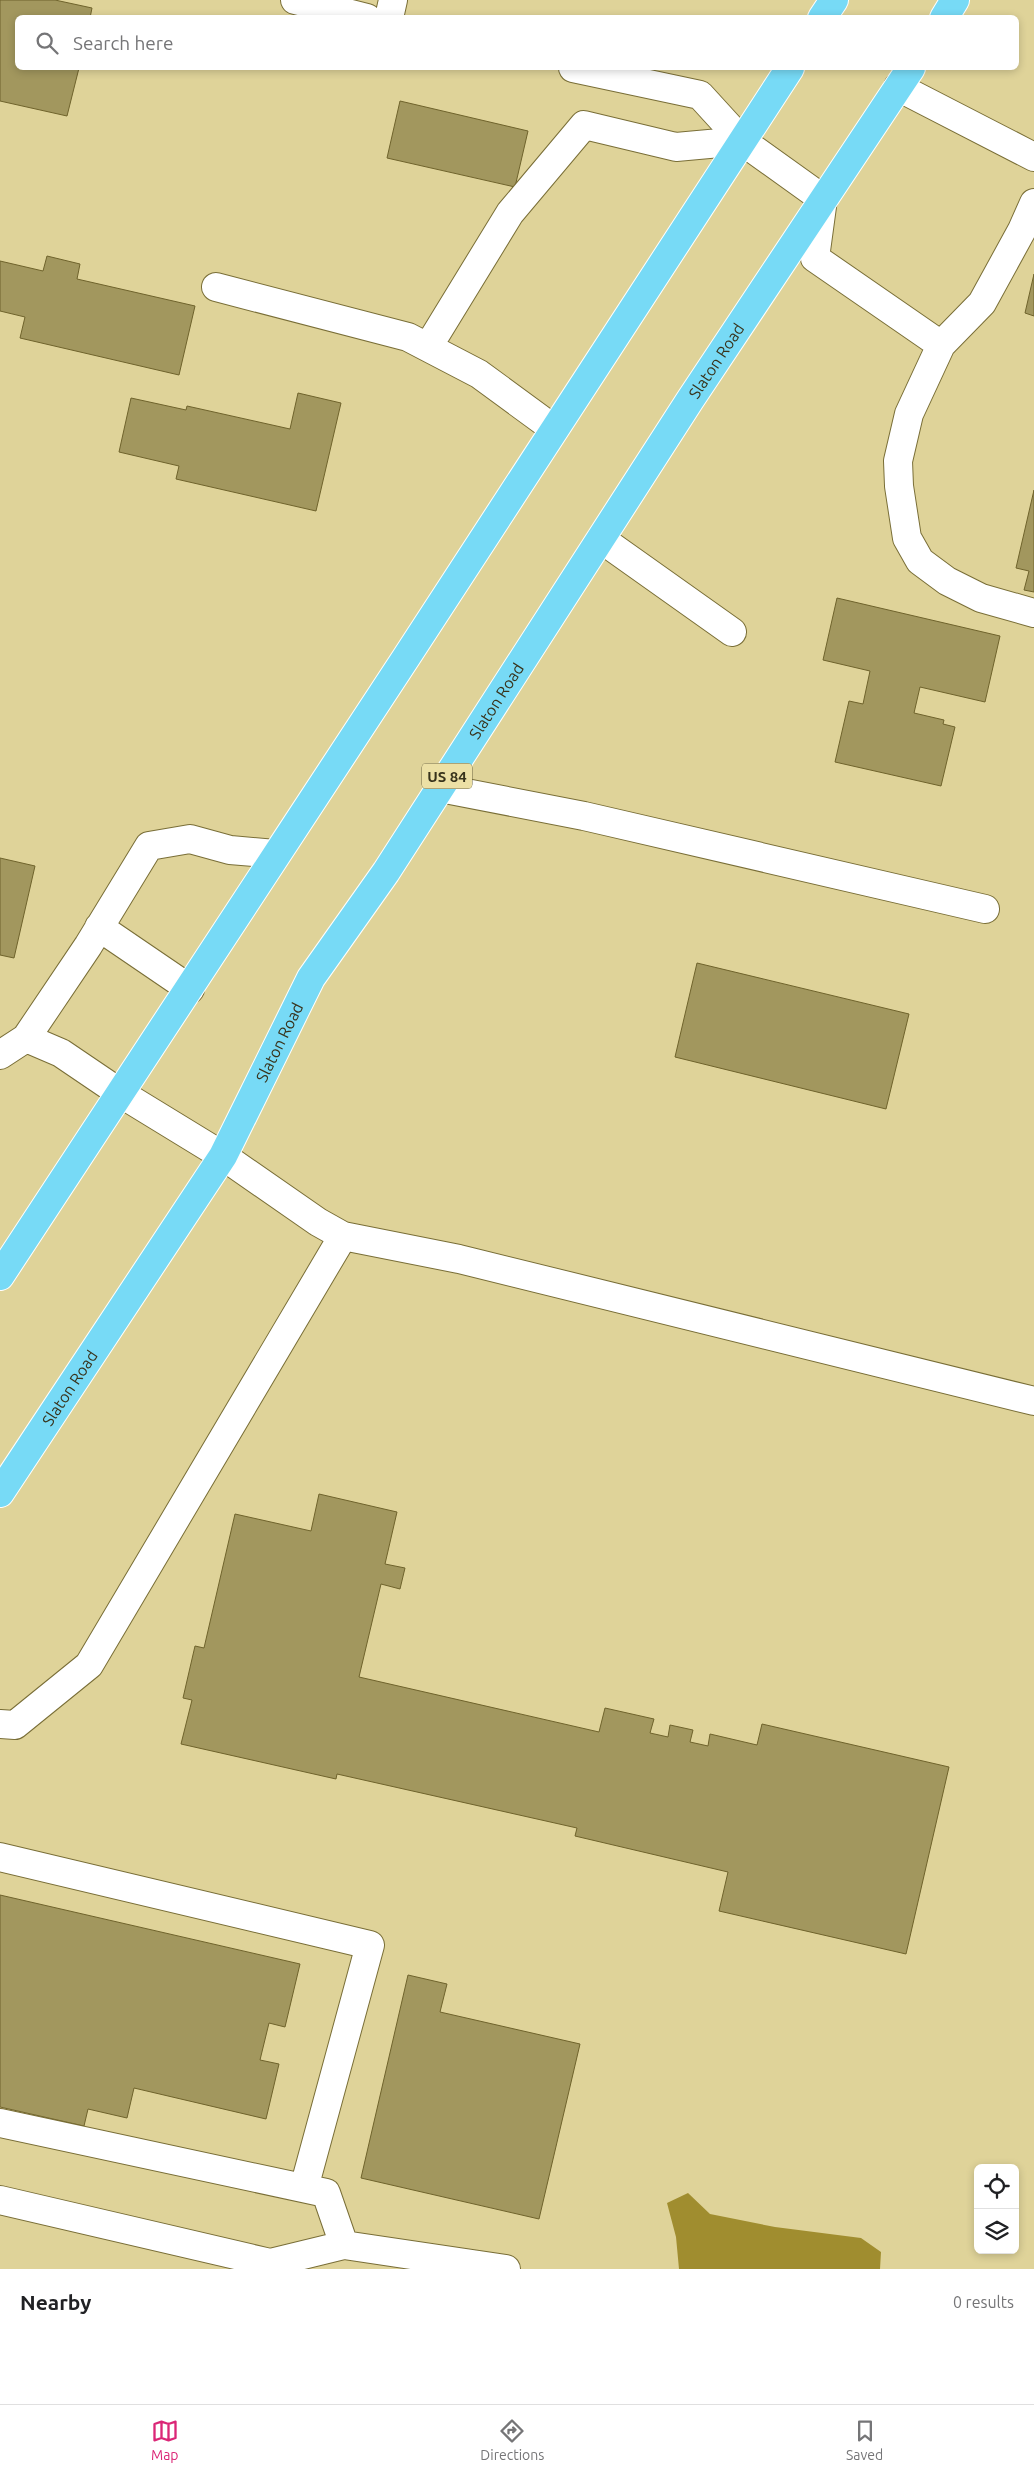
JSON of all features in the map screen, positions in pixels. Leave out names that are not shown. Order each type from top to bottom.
[{"type":"highway","points":[[824,15],[834,0]]},
{"type":"highway","points":[[946,15],[955,0]]},
{"type":"highway","points":[[0,1276],[190,989],[275,854],[789,70]]},
{"type":"highway","name":"Slaton Road","points":[[0,1493],[223,1156],[312,978],[386,872],[601,539],[904,77]]},
{"type":"lane","points":[[295,0],[355,15]]},
{"type":"lane","points":[[389,15],[393,0]]},
{"type":"lane","points":[[582,70],[700,95],[742,141],[823,199],[815,258],[941,345]]},
{"type":"lane","points":[[904,77],[1034,157]]},
{"type":"lane","points":[[428,348],[510,213],[584,125],[676,147],[742,141]]},
{"type":"lane","points":[[1034,203],[1022,230],[982,302],[941,345],[909,414],[898,461],[899,486],[907,538],[920,561],[947,581],[982,598],[1034,613]]},
{"type":"lane","points":[[216,287],[408,337],[479,374],[554,429]]},
{"type":"lane","points":[[601,539],[732,632]]},
{"type":"lane","points":[[440,788],[584,816],[985,909]]},
{"type":"lane","points":[[0,1055],[26,1038],[99,927],[149,846],[190,839],[230,850],[275,854]]},
{"type":"lane","points":[[99,927],[190,989]]},
{"type":"lane","points":[[26,1038],[61,1053],[120,1094],[223,1156],[318,1222],[343,1236],[459,1259],[1034,1401]]},
{"type":"lane","points":[[0,1724],[15,1725],[90,1665],[343,1236]]},
{"type":"lane","points":[[0,1857],[370,1945],[304,2188]]},
{"type":"lane","points":[[0,2123],[326,2193],[344,2245]]},
{"type":"lane","points":[[0,2200],[269,2266],[344,2245],[506,2269]]},
{"type":"shaded area","points":[[688,2193],[710,2214],[775,2227],[861,2238],[881,2252],[880,2269],[679,2269],[676,2237],[667,2203]]},
{"type":"building","points":[[0,0],[55,0],[92,8],[91,15],[15,15],[15,70],[78,70],[67,116],[0,101]]},
{"type":"building","points":[[400,101],[528,131],[515,187],[387,158]]},
{"type":"building","points":[[47,256],[80,264],[77,279],[195,306],[179,375],[20,338],[25,317],[0,311],[0,261],[43,271]]},
{"type":"building","points":[[1034,274],[1034,316],[1025,313]]},
{"type":"building","points":[[298,393],[341,403],[316,511],[176,479],[179,466],[119,452],[131,398],[186,410],[187,406],[290,429]]},
{"type":"building","points":[[1034,490],[1034,592],[1024,590],[1029,571],[1016,568]]},
{"type":"building","points":[[837,598],[1000,636],[985,702],[920,687],[914,713],[944,720],[943,724],[955,727],[941,786],[835,762],[849,701],[863,704],[870,671],[823,660]]},
{"type":"building","points":[[0,858],[35,866],[14,958],[0,955]]},
{"type":"building","points":[[697,963],[909,1014],[886,1109],[675,1057]]},
{"type":"building","points":[[319,1494],[397,1512],[385,1564],[405,1568],[400,1589],[381,1584],[359,1677],[599,1732],[605,1708],[654,1719],[650,1733],[668,1737],[670,1725],[693,1730],[690,1742],[708,1746],[710,1734],[757,1745],[762,1724],[949,1767],[906,1954],[719,1911],[728,1872],[575,1836],[577,1828],[337,1774],[336,1779],[181,1744],[192,1700],[183,1698],[195,1646],[204,1648],[235,1514],[311,1531]]},
{"type":"building","points":[[0,1895],[300,1964],[285,2027],[269,2023],[260,2060],[279,2064],[266,2119],[134,2088],[127,2118],[88,2109],[84,2126],[0,2107]]},
{"type":"building","points":[[408,1975],[447,1984],[440,2012],[580,2044],[539,2219],[361,2178]]}]
